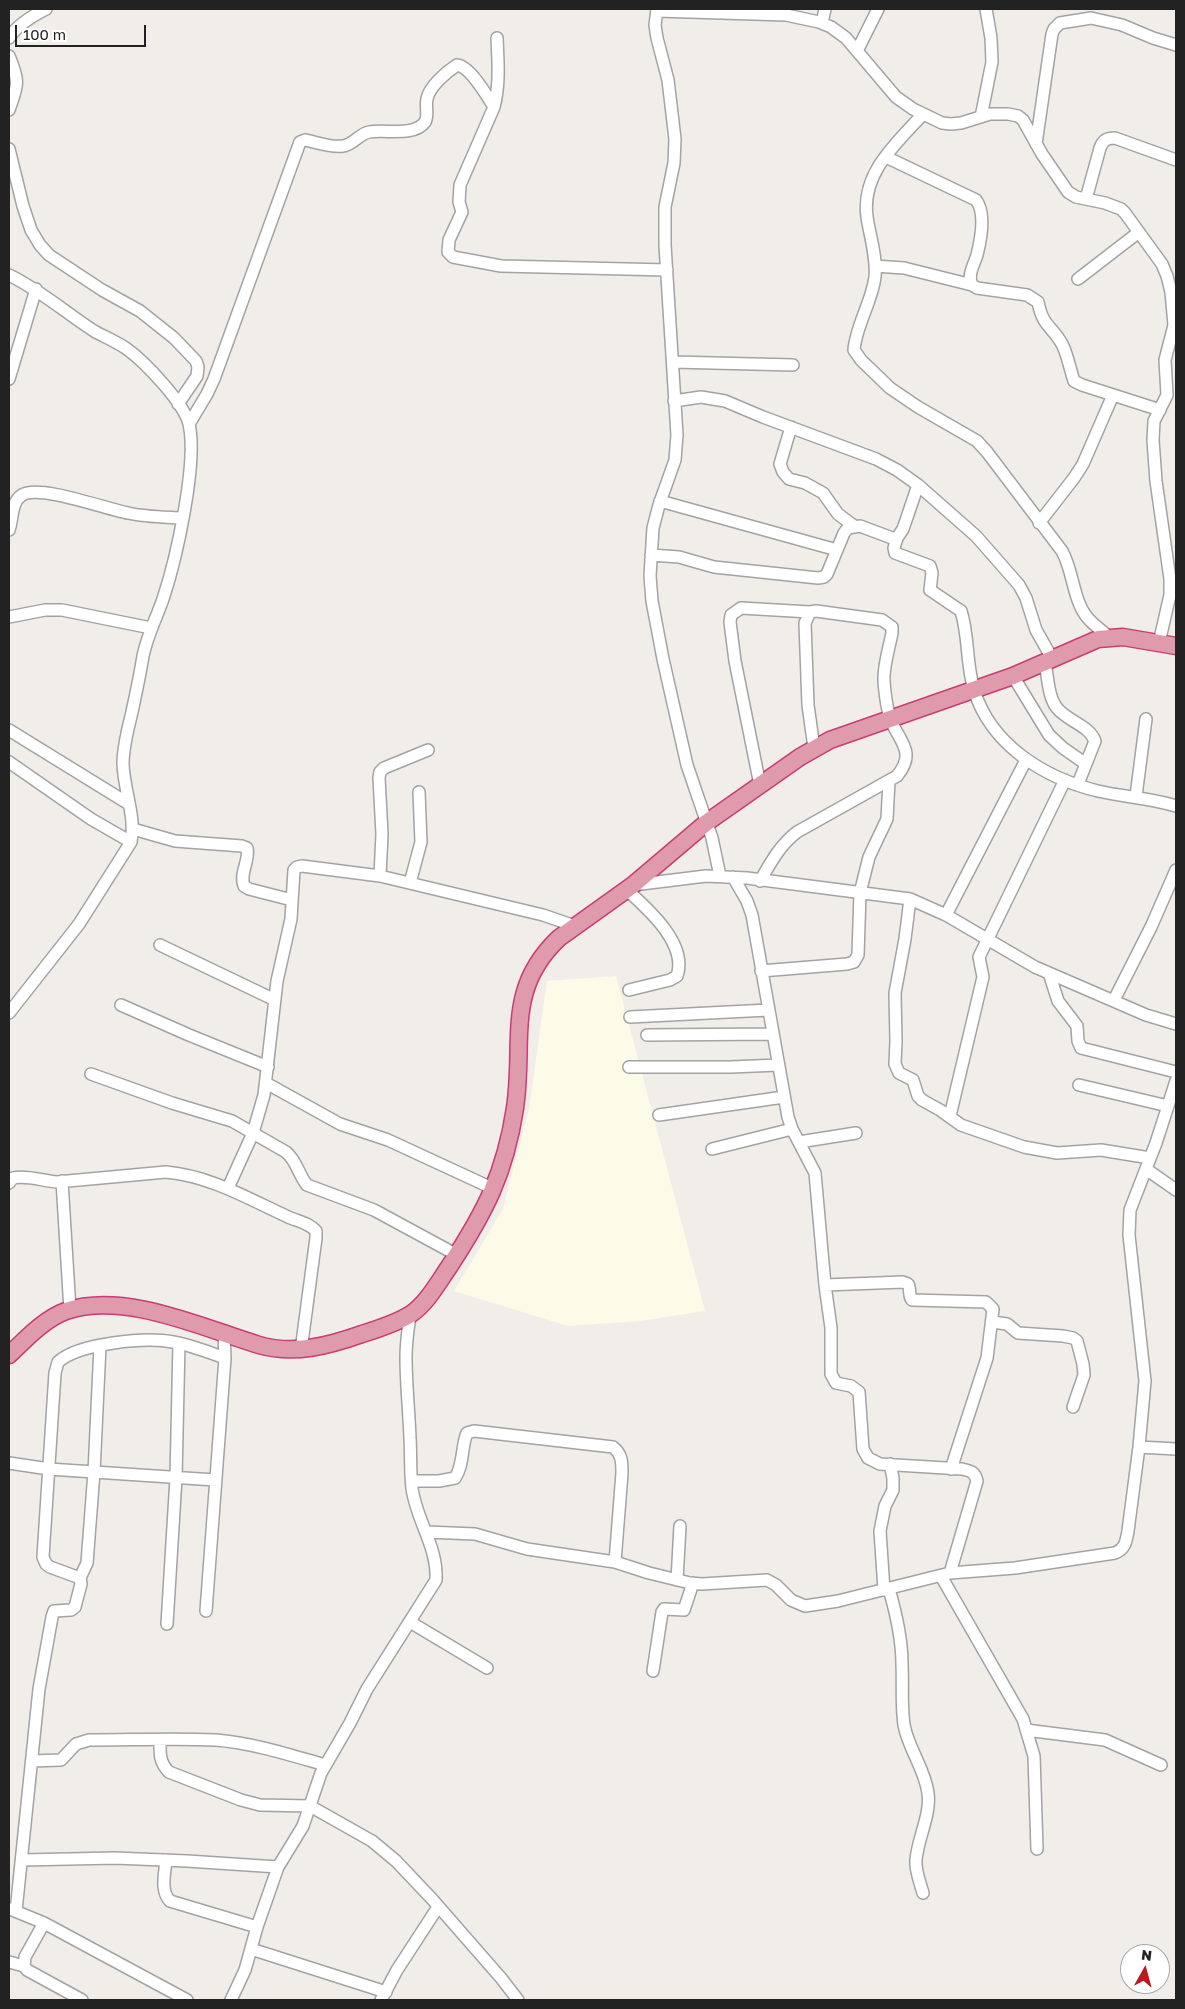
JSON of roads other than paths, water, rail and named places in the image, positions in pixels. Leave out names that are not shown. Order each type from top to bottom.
[{"type":"highway","points":[[9,1355],[44,1324],[70,1310],[95,1306],[138,1309],[181,1318],[274,1350],[301,1350],[356,1336],[410,1315],[430,1295],[457,1255],[494,1190],[507,1149],[515,1108],[522,1002],[532,972],[549,948],[576,926],[630,888],[706,823],[814,748],[830,740],[1013,676],[1049,662],[1087,643],[1110,638],[1141,639],[1176,646]]},
{"type":"street","points":[[822,23],[825,9]]},
{"type":"street","points":[[857,51],[878,9]]},
{"type":"street","points":[[981,117],[992,62],[991,38],[986,9]]},
{"type":"street","points":[[9,38],[15,30],[41,10]]},
{"type":"street","points":[[720,876],[712,838],[687,765],[663,659],[652,601],[650,576],[653,528],[660,500],[675,460],[677,434],[667,270],[666,207],[674,162],[675,140],[668,80],[655,25],[657,10],[786,15],[822,23],[846,38],[896,98],[904,104],[942,123],[951,124],[998,113],[1018,116],[1024,120],[1036,144],[1068,192],[1076,197],[1105,203],[1121,209],[1171,274],[1174,320],[1173,333],[1165,360],[1167,405],[1154,421],[1153,440],[1156,481],[1170,579],[1170,595],[1160,643]]},
{"type":"street","points":[[1036,144],[1054,28],[1060,24],[1078,19],[1091,18],[1106,21],[1176,45]]},
{"type":"street","points":[[497,38],[499,87],[494,107],[460,185],[459,202],[462,212],[448,246],[448,252],[453,257],[501,266],[667,270]]},
{"type":"street","points":[[9,56],[18,84],[9,110]]},
{"type":"street","points":[[189,424],[208,394],[214,379],[300,142],[305,140],[342,147],[369,132],[396,131],[418,127],[427,118],[427,99],[430,92],[457,65],[467,70],[494,107]]},
{"type":"street","points":[[923,114],[875,170],[866,192],[867,216],[875,266],[875,278],[854,346],[856,355],[902,397],[977,442],[1001,468],[1066,558],[1080,606],[1086,617],[1110,638]]},
{"type":"street","points":[[1086,199],[1102,142],[1108,138],[1115,138],[1176,160]]},
{"type":"street","points":[[9,148],[23,206],[31,230],[40,245],[49,254],[102,290],[140,311],[174,338],[196,361],[198,367],[197,376],[178,404]]},
{"type":"street","points":[[886,156],[976,200],[980,206],[980,242],[970,275],[972,285]]},
{"type":"street","points":[[1078,279],[1139,232]]},
{"type":"street","points":[[875,266],[904,268],[972,285],[977,288],[1032,297],[1038,302],[1044,322],[1058,337],[1064,349],[1074,381],[1113,395],[1167,405]]},
{"type":"street","points":[[9,275],[36,289],[89,328],[129,350],[171,393],[189,424],[190,467],[182,518],[163,599],[146,640],[124,746],[123,764],[134,829],[131,842],[79,924],[9,1013]]},
{"type":"street","points":[[9,379],[36,289]]},
{"type":"street","points":[[673,362],[793,365]]},
{"type":"street","points":[[1039,523],[1083,464],[1113,395]]},
{"type":"street","points":[[674,401],[701,397],[725,401],[791,428],[876,459],[897,470],[918,485],[976,536],[1019,585],[1026,598],[1049,662],[1054,704],[1063,714],[1090,731],[1093,736],[1094,746],[1078,784]]},
{"type":"street","points":[[791,428],[780,464],[783,472],[789,478],[813,486],[823,493],[838,514],[854,526]]},
{"type":"street","points":[[918,485],[897,538],[894,548],[895,553],[930,566],[932,573],[930,590],[961,611],[974,689],[982,711],[1005,742],[1026,760],[1065,780],[1100,791],[1136,796],[1176,806]]},
{"type":"street","points":[[9,530],[17,500],[23,494],[31,492],[49,492],[130,514],[182,518]]},
{"type":"street","points":[[660,500],[837,550]]},
{"type":"street","points":[[650,555],[679,557],[714,567],[818,578],[824,577],[827,574],[844,533],[848,528],[860,526],[892,538],[897,538]]},
{"type":"street","points":[[760,785],[736,670],[730,622],[731,615],[741,608],[816,611],[882,620],[892,627],[884,674],[890,719],[904,745],[907,755],[906,763],[897,776],[797,832],[778,850],[760,881]]},
{"type":"street","points":[[9,617],[45,610],[62,610],[151,628]]},
{"type":"street","points":[[810,612],[805,623],[807,687],[814,748]]},
{"type":"street","points":[[1013,676],[1049,735],[1063,748],[1086,764]]},
{"type":"street","points":[[1136,796],[1146,719]]},
{"type":"street","points":[[9,730],[130,804]]},
{"type":"street","points":[[380,876],[382,834],[380,772],[384,768],[428,750]]},
{"type":"street","points":[[946,915],[1026,760]]},
{"type":"street","points":[[9,762],[91,819],[131,842]]},
{"type":"street","points":[[950,1116],[983,977],[979,957],[1065,780]]},
{"type":"street","points":[[762,971],[854,962],[860,945],[860,893],[868,862],[887,819],[889,781]]},
{"type":"street","points":[[410,883],[421,842],[419,792]]},
{"type":"street","points":[[134,829],[175,841],[247,848],[248,855],[242,876],[244,886],[292,900]]},
{"type":"street","points":[[228,1188],[253,1133],[264,1095],[277,981],[290,919],[292,875],[296,867],[302,866],[380,876],[543,915],[576,926]]},
{"type":"street","points":[[1114,1000],[1151,927],[1176,870]]},
{"type":"street","points":[[630,888],[698,876],[720,876],[910,899],[946,915],[986,940],[1049,973],[1146,1015],[1176,1024]]},
{"type":"street","points":[[732,877],[752,915],[772,1034],[792,1129],[815,1173],[825,1285],[831,1328],[831,1374],[836,1383],[856,1388],[859,1392],[863,1449],[868,1458],[873,1462],[952,1468],[971,1471],[976,1475],[977,1481],[946,1574],[1023,1720],[1034,1756],[1037,1849]]},
{"type":"street","points":[[629,990],[670,980],[676,976],[679,969],[673,944],[666,929],[630,888]]},
{"type":"street","points":[[910,899],[906,939],[895,993],[895,1064],[899,1073],[913,1080],[918,1096],[961,1125],[1024,1147],[1047,1152],[1101,1150],[1148,1163],[1176,1190]]},
{"type":"street","points":[[160,945],[275,1000]]},
{"type":"street","points":[[1049,973],[1058,1001],[1077,1026],[1078,1041],[1081,1048],[1176,1072]]},
{"type":"street","points":[[121,1005],[268,1067]]},
{"type":"street","points":[[630,1017],[768,1010]]},
{"type":"street","points":[[647,1035],[772,1034]]},
{"type":"street","points":[[629,1067],[778,1065]]},
{"type":"street","points":[[91,1074],[172,1103],[219,1116],[253,1133],[293,1158],[306,1185],[374,1210],[457,1255]]},
{"type":"street","points":[[427,1532],[475,1534],[527,1549],[615,1562],[693,1583],[767,1580],[776,1585],[791,1600],[805,1606],[838,1601],[946,1574],[1014,1568],[1115,1554],[1121,1551],[1125,1545],[1128,1532],[1145,1381],[1129,1235],[1130,1217],[1133,1201],[1176,1081]]},
{"type":"street","points":[[266,1083],[340,1124],[388,1140],[494,1190]]},
{"type":"street","points":[[1079,1085],[1168,1106]]},
{"type":"street","points":[[659,1115],[784,1097]]},
{"type":"street","points":[[712,1149],[792,1129]]},
{"type":"street","points":[[799,1142],[856,1132]]},
{"type":"street","points":[[9,1183],[13,1178],[20,1176],[42,1181],[62,1181],[166,1172],[179,1173],[228,1188],[288,1217],[312,1226],[316,1231],[301,1350]]},
{"type":"street","points":[[62,1181],[70,1310]]},
{"type":"street","points":[[825,1285],[903,1282],[910,1287],[912,1300],[986,1302],[993,1309],[990,1341],[984,1370],[965,1423],[952,1468]]},
{"type":"street","points":[[231,2000],[241,1981],[278,1867],[303,1826],[315,1786],[325,1765],[367,1689],[436,1580],[436,1563],[427,1532],[416,1507],[412,1481],[406,1368],[410,1315]]},
{"type":"street","points":[[992,1322],[1007,1324],[1018,1334],[1063,1336],[1073,1338],[1077,1342],[1084,1375],[1072,1408]]},
{"type":"street","points":[[206,1611],[224,1358],[224,1334]]},
{"type":"street","points":[[80,1578],[50,1568],[43,1557],[55,1373],[58,1362],[73,1352],[100,1346],[151,1340],[179,1344],[224,1358]]},
{"type":"street","points":[[167,1624],[176,1478],[179,1344]]},
{"type":"street","points":[[100,1346],[94,1472],[87,1563],[80,1578],[82,1584],[75,1607],[70,1610],[54,1611],[52,1617],[41,1672],[22,1860],[12,1910],[44,1924],[187,2000]]},
{"type":"street","points":[[412,1481],[439,1481],[455,1478],[459,1473],[464,1439],[467,1433],[474,1431],[613,1447],[619,1452],[622,1465],[615,1562]]},
{"type":"street","points":[[1139,1447],[1176,1449]]},
{"type":"street","points":[[9,1462],[49,1469],[215,1480]]},
{"type":"street","points":[[890,1464],[893,1490],[885,1506],[880,1531],[887,1589],[895,1608],[900,1637],[902,1711],[906,1732],[925,1780],[928,1793],[928,1808],[916,1861],[917,1874],[923,1893]]},
{"type":"street","points":[[677,1580],[680,1526]]},
{"type":"street","points":[[653,1671],[662,1612],[668,1608],[684,1610],[693,1583]]},
{"type":"street","points":[[410,1622],[487,1668]]},
{"type":"street","points":[[1026,1730],[1105,1740],[1161,1765]]},
{"type":"street","points":[[32,1761],[61,1760],[76,1744],[89,1740],[217,1740],[240,1743],[325,1765]]},
{"type":"street","points":[[160,1740],[160,1759],[163,1766],[169,1772],[219,1792],[254,1803],[310,1806],[386,1851],[501,1978],[518,2000]]},
{"type":"street","points":[[22,1860],[115,1858],[278,1867]]},
{"type":"street","points":[[166,1860],[164,1889],[166,1897],[170,1901],[257,1927]]},
{"type":"street","points":[[252,1949],[383,1996],[397,1970],[438,1907]]},
{"type":"street","points":[[24,1966],[25,1957],[44,1924]]},
{"type":"street","points":[[9,1962],[24,1966],[26,1970],[82,2000]]}]
